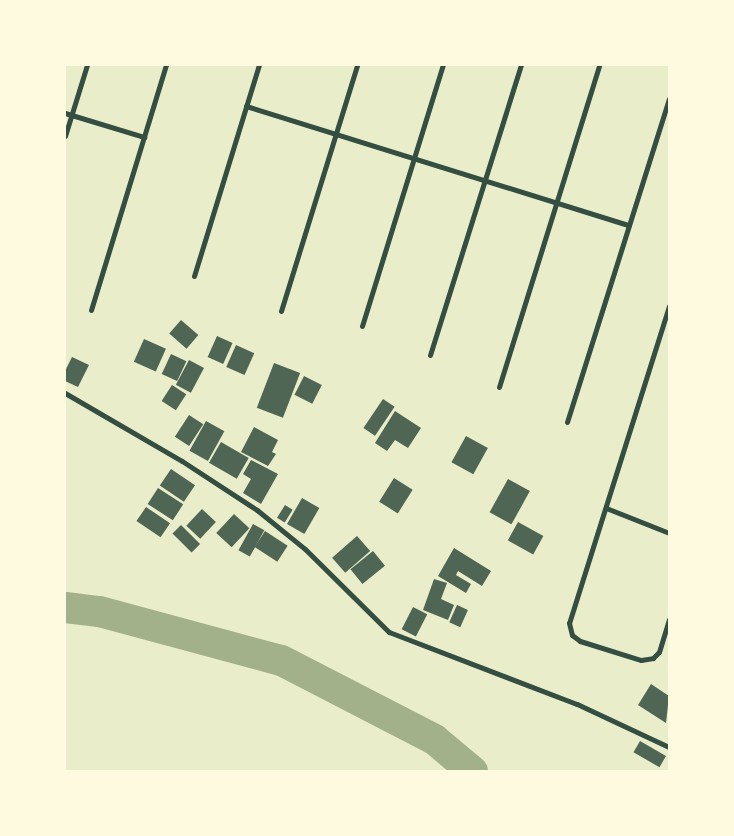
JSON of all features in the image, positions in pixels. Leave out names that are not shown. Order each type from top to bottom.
[{"type":"street","points":[[65,136],[87,65]]},
{"type":"street","points":[[91,310],[166,65]]},
{"type":"street","points":[[194,276],[259,65]]},
{"type":"street","points":[[281,311],[357,65]]},
{"type":"street","points":[[362,326],[443,65]]},
{"type":"street","points":[[430,355],[521,65]]},
{"type":"street","points":[[499,387],[599,65]]},
{"type":"street","points":[[567,422],[669,99]]},
{"type":"street","points":[[246,106],[629,225]]},
{"type":"street","points":[[65,113],[144,137]]},
{"type":"street","points":[[669,306],[570,623],[572,635],[580,641],[642,660],[653,658],[659,652],[669,620]]},
{"type":"street","points":[[65,394],[182,461],[257,510],[305,549],[389,632],[577,704],[669,747]]},
{"type":"street","points":[[606,508],[669,533]]},
{"type":"building","points":[[181,320],[198,335],[187,349],[169,334]]},
{"type":"building","points":[[217,336],[233,343],[223,364],[208,357]]},
{"type":"building","points":[[144,339],[166,349],[156,372],[134,362]]},
{"type":"building","points":[[236,345],[254,353],[245,375],[226,367]]},
{"type":"building","points":[[171,354],[186,361],[177,381],[162,374]]},
{"type":"building","points":[[72,357],[89,365],[78,387],[65,381],[65,371]]},
{"type":"building","points":[[189,360],[204,368],[191,393],[176,385]]},
{"type":"building","points":[[274,363],[300,373],[283,418],[257,408]]},
{"type":"building","points":[[304,376],[322,385],[312,404],[294,395]]},
{"type":"building","points":[[172,385],[186,394],[176,410],[162,401]]},
{"type":"building","points":[[383,399],[395,407],[375,436],[363,428]]},
{"type":"building","points":[[395,411],[421,428],[408,448],[395,440],[387,451],[375,443]]},
{"type":"building","points":[[189,415],[203,424],[189,446],[175,437]]},
{"type":"building","points":[[206,421],[224,431],[208,461],[190,451]]},
{"type":"building","points":[[254,427],[278,440],[272,452],[276,454],[268,466],[241,452]]},
{"type":"building","points":[[466,436],[488,448],[473,474],[451,462]]},
{"type":"building","points":[[221,442],[249,458],[237,479],[209,463]]},
{"type":"building","points":[[251,460],[278,474],[261,504],[243,493],[251,479],[243,474]]},
{"type":"building","points":[[171,469],[195,485],[184,502],[160,486]]},
{"type":"building","points":[[394,478],[413,490],[398,513],[379,502]]},
{"type":"building","points":[[508,479],[530,491],[511,524],[490,512]]},
{"type":"building","points":[[158,488],[183,504],[173,520],[148,504]]},
{"type":"building","points":[[302,498],[319,508],[304,534],[287,524]]},
{"type":"building","points":[[285,505],[293,510],[285,522],[277,518]]},
{"type":"building","points":[[146,507],[170,523],[161,537],[136,521]]},
{"type":"building","points":[[202,509],[216,522],[200,539],[186,526]]},
{"type":"building","points":[[234,514],[249,528],[232,547],[216,533]]},
{"type":"building","points":[[518,522],[543,536],[533,554],[508,540]]},
{"type":"building","points":[[253,524],[264,530],[250,557],[238,550]]},
{"type":"building","points":[[181,525],[200,544],[192,553],[173,533]]},
{"type":"building","points":[[265,531],[288,546],[277,562],[255,547]]},
{"type":"building","points":[[357,536],[370,551],[345,573],[332,558]]},
{"type":"building","points":[[454,548],[491,571],[482,586],[458,571],[456,575],[471,584],[466,593],[438,576]]},
{"type":"building","points":[[373,551],[385,566],[362,584],[350,569]]},
{"type":"building","points":[[434,579],[447,583],[441,599],[454,605],[448,620],[423,610]]},
{"type":"building","points":[[457,605],[468,610],[460,627],[449,622]]},
{"type":"building","points":[[413,607],[427,614],[416,637],[402,629]]},
{"type":"building","points":[[651,684],[669,696],[666,723],[638,705]]},
{"type":"building","points":[[640,741],[666,756],[659,767],[634,752]]},
{"type":"waterway","points":[[65,607],[99,611],[281,660],[434,739],[472,771]]}]
